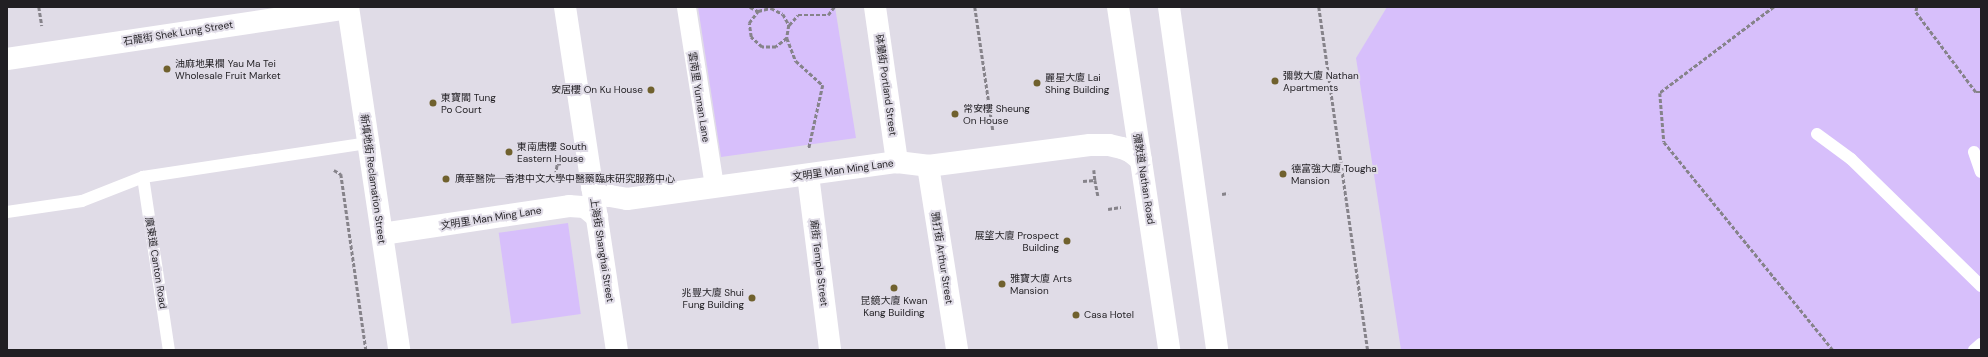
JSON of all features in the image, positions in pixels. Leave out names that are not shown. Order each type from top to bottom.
[{"type":"street","name":"石龍街 Shek Lung Street","points":[[7,59],[348,7]]},
{"type":"street","name":"新填地街 Reclamation Street","points":[[348,7],[399,350]]},
{"type":"street","name":"上海街 Shanghai Street","points":[[565,7],[617,350]]},
{"type":"street","name":"雲南里 Yunnan Lane","points":[[686,7],[714,186]]},
{"type":"street","name":"砵蘭街 Portland Street","points":[[875,7],[898,162]]},
{"type":"street","name":"彌敦道 Nathan Road","points":[[1118,7],[1169,350]]},
{"type":"street","points":[[1169,7],[1217,350]]},
{"type":"street","name":"文明里 Man Ming Lane","points":[[592,187],[610,196],[628,198],[898,162],[928,166],[1090,145],[1109,145],[1122,148],[1131,152],[1141,160]]},
{"type":"street","name":"鴉打街 Arthur Street","points":[[928,166],[957,350]]},
{"type":"street","name":"廟街 Temple Street","points":[[808,175],[830,350]]},
{"type":"street","name":"文明里 Man Ming Lane","points":[[382,234],[568,206],[584,207],[597,217]]},
{"type":"lane","points":[[1817,134],[1851,159],[1980,285]]},
{"type":"lane","points":[[7,212],[82,201],[143,177],[368,143]]},
{"type":"lane","points":[[1974,152],[1981,172]]},
{"type":"lane","name":"廣東道 Canton Road","points":[[143,177],[169,350]]},
{"type":"lane","points":[[1974,350],[1981,344]]},
{"type":"path","points":[[750,7],[758,11],[771,8],[782,14],[788,25],[787,38],[796,60],[823,85],[810,140],[808,175]]},
{"type":"path","points":[[788,25],[798,15],[828,15],[834,7]]},
{"type":"path","points":[[975,7],[994,138]]},
{"type":"path","points":[[1319,7],[1368,350]]},
{"type":"path","points":[[1774,7],[1660,93],[1664,142],[1832,350]]},
{"type":"path","points":[[1917,7],[1916,12],[1976,92],[1981,92]]},
{"type":"path","points":[[758,11],[749,23],[750,37],[762,47],[776,47],[787,38]]},
{"type":"path","points":[[326,171],[334,170],[341,174],[366,350]]},
{"type":"path","points":[[1082,181],[1095,180],[1098,196]]},
{"type":"path","points":[[1108,209],[1122,207]]},
{"type":"shaded area","points":[[698,7],[835,7],[856,138],[721,157]]},
{"type":"shaded area","points":[[1387,7],[1981,7],[1981,350],[1401,350],[1356,58]]},
{"type":"shaded area","points":[[568,223],[581,314],[511,324],[499,233]]},
{"type":"place","name":"油麻地果欄 Yau Ma Tei Wholesale Fruit Market","points":[[167,69]]},
{"type":"place","name":"彌敦大廈 Nathan Apartments","points":[[1275,81]]},
{"type":"place","name":"麗星大廈 Lai Shing Building","points":[[1037,83]]},
{"type":"place","name":"安居樓 On Ku House","points":[[651,90]]},
{"type":"place","name":"東寶閣 Tung Po Court","points":[[433,103]]},
{"type":"place","name":"常安樓 Sheung On House","points":[[955,114]]},
{"type":"place","name":"東南唐樓 South Eastern House","points":[[509,152]]},
{"type":"place","name":"德富強大廈 Tougha Mansion","points":[[1283,174]]},
{"type":"place","name":"廣華醫院─香港中文大學中醫藥臨床研究服務中心","points":[[446,179]]},
{"type":"place","name":"展望大廈 Prospect Building","points":[[1067,241]]},
{"type":"place","name":"雅寶大廈 Arts Mansion","points":[[1002,284]]},
{"type":"place","name":"昆鏡大廈 Kwan Kang Building","points":[[894,288]]},
{"type":"place","name":"兆豐大廈 Shui Fung Building","points":[[752,298]]},
{"type":"place","name":"Casa Hotel","points":[[1076,315]]}]
